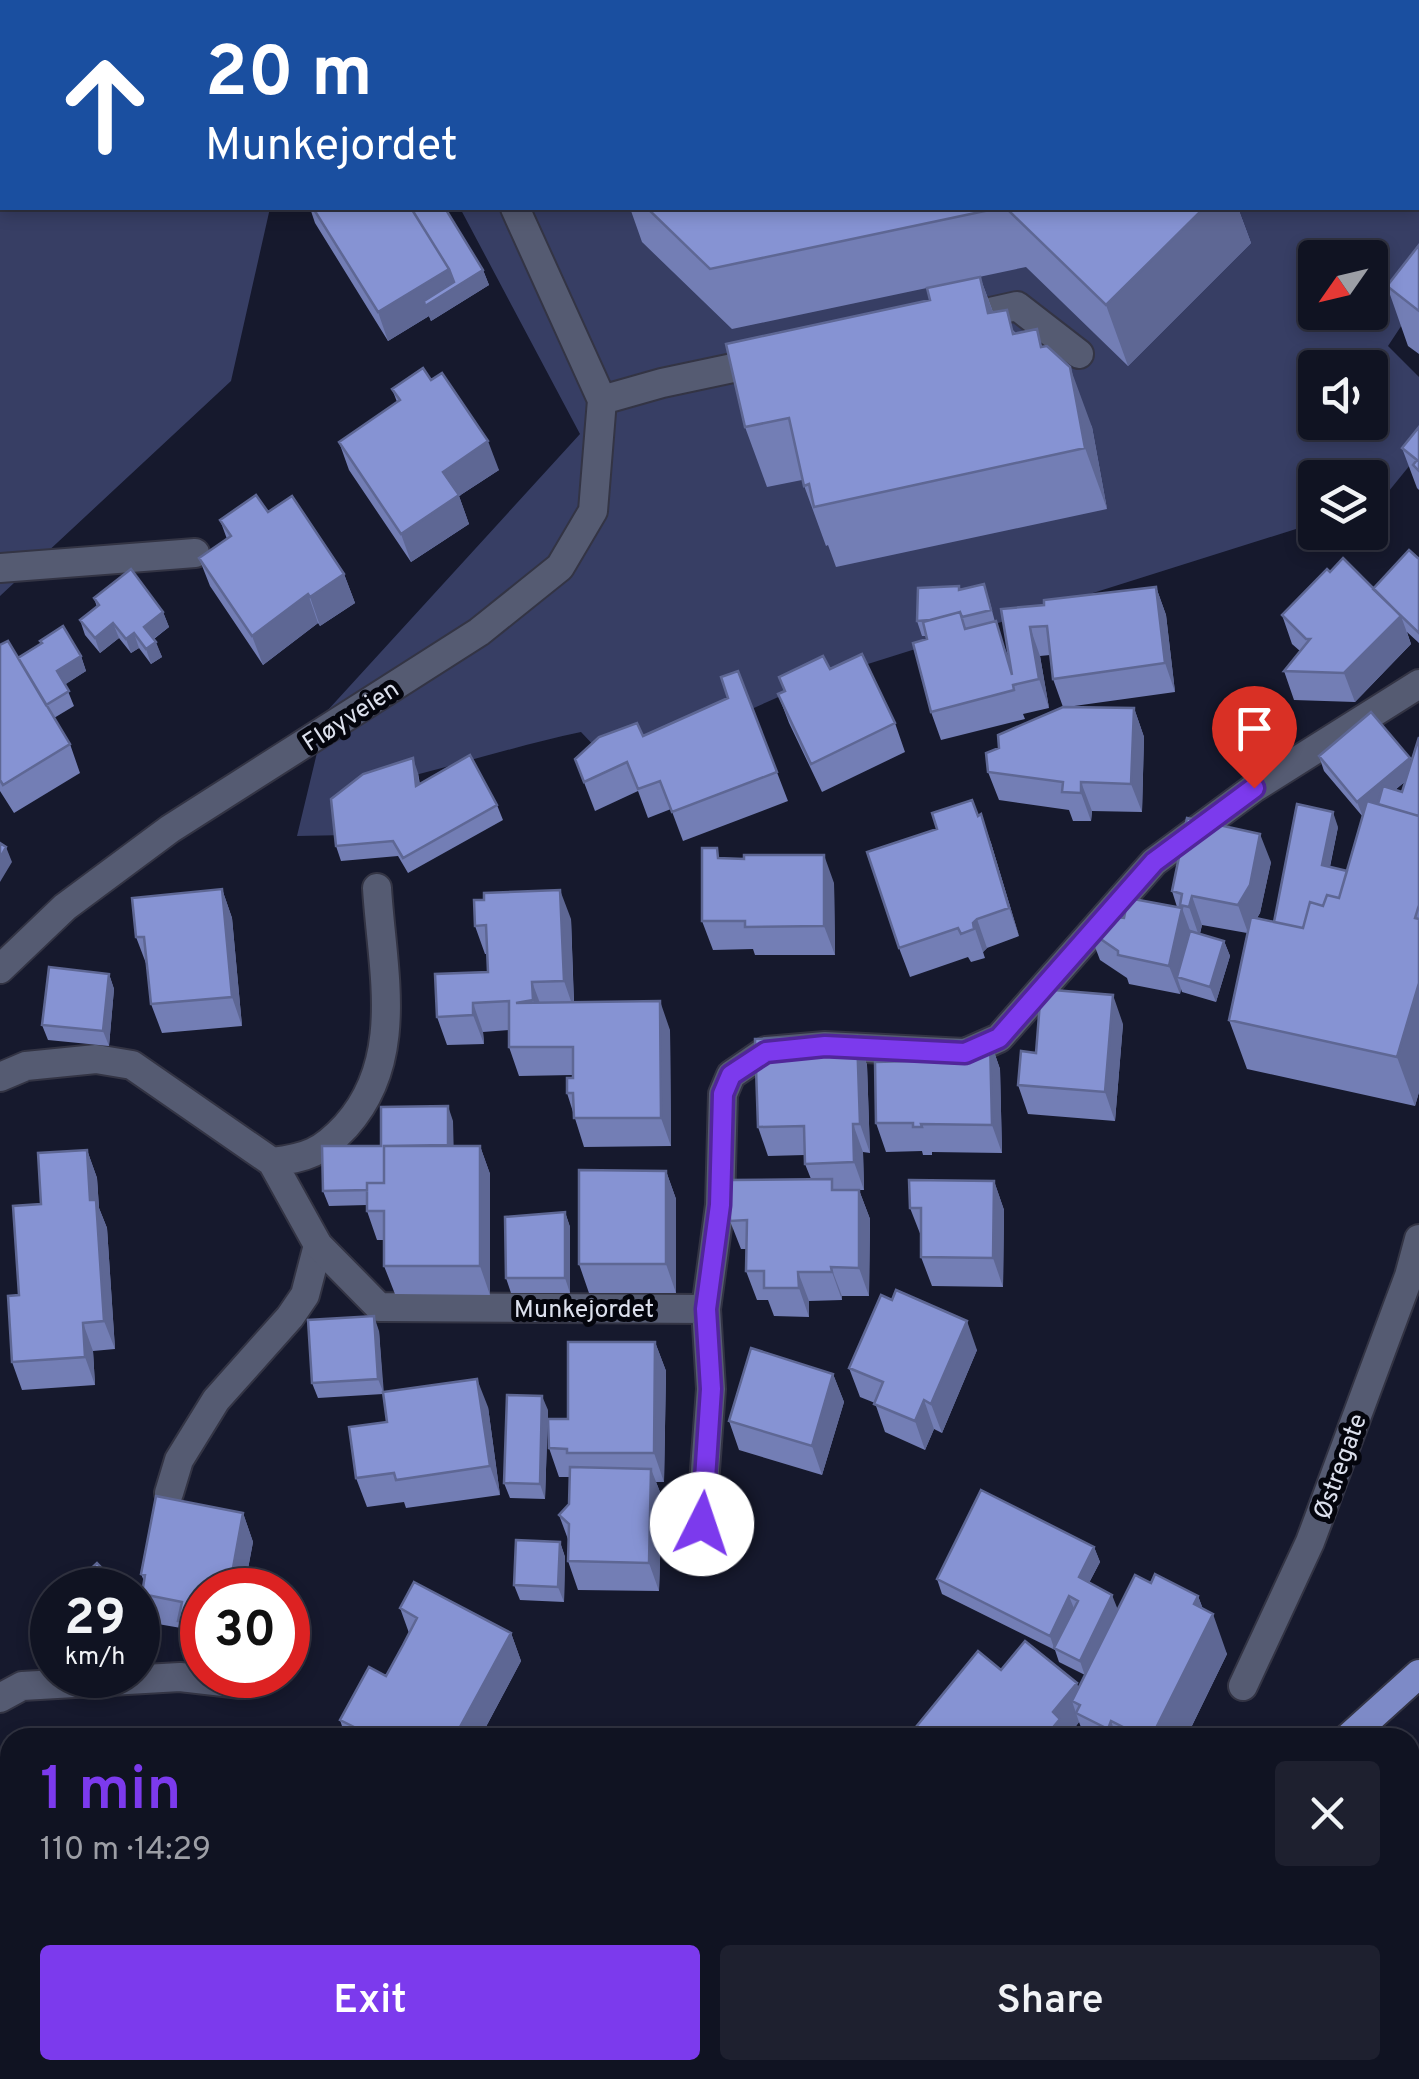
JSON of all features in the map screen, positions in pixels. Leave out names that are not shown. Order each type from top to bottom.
[{"type":"main road","points":[[1359,1728],[1419,1674]]},
{"type":"street","name":"Fløyveien","points":[[0,969],[65,907],[170,829],[479,632],[560,567],[594,511],[602,400],[516,210]]},
{"type":"street","points":[[924,326],[1017,306],[1079,354]]},
{"type":"street","points":[[602,400],[792,355]]},
{"type":"street","points":[[0,568],[195,553]]},
{"type":"street","points":[[702,1524],[711,1389],[706,1309],[720,1205],[723,1094],[731,1075],[766,1052],[825,1046],[965,1053],[999,1038],[1154,862],[1254,788],[1419,684]]},
{"type":"street","points":[[272,1162],[302,1159],[329,1144],[360,1110],[380,1068],[388,1024],[377,888]]},
{"type":"street","name":"Munkejordet","points":[[0,1077],[26,1066],[96,1058],[132,1064],[272,1162],[318,1245],[379,1307],[706,1309]]},
{"type":"street","name":"Østregate","points":[[1243,1686],[1310,1542],[1410,1276],[1419,1239]]},
{"type":"street","points":[[169,1493],[179,1460],[216,1400],[305,1295],[318,1245]]},
{"type":"street","points":[[0,1698],[22,1686],[180,1678]]},
{"type":"shaded area","points":[[0,210],[270,210],[231,381],[0,596]]},
{"type":"shaded area","points":[[461,210],[1419,210],[1419,299],[1388,346],[1419,377],[1419,454],[1388,492],[1388,460],[1298,460],[1298,528],[817,680],[616,769],[581,732],[372,785],[348,835],[297,836],[327,711],[580,434]]},
{"type":"building","points":[[314,210],[412,210],[449,269],[378,312]]},
{"type":"building","points":[[412,210],[446,210],[483,270],[425,306],[424,301],[454,282]]},
{"type":"building","points":[[649,210],[990,210],[710,269]]},
{"type":"building","points":[[1008,210],[1202,210],[1106,305]]},
{"type":"building","points":[[1419,245],[1419,311],[1388,285]]},
{"type":"building","points":[[980,277],[988,313],[1007,310],[1013,334],[1037,329],[1041,347],[1047,346],[1070,367],[1085,448],[814,507],[809,484],[804,486],[789,418],[745,427],[726,344],[930,300],[927,288]]},
{"type":"building","points":[[423,368],[431,380],[442,373],[488,441],[443,472],[459,495],[401,534],[339,442],[400,400],[392,389]]},
{"type":"building","points":[[1419,427],[1419,471],[1413,465],[1417,460],[1402,448]]},
{"type":"building","points":[[256,495],[268,512],[292,496],[344,574],[310,597],[308,594],[252,636],[199,558],[231,536],[220,520]]},
{"type":"building","points":[[1409,550],[1419,559],[1419,633],[1373,589]]},
{"type":"building","points":[[1343,558],[1401,616],[1344,673],[1284,671],[1310,639],[1282,615]]},
{"type":"building","points":[[131,569],[163,612],[144,627],[156,642],[146,649],[134,633],[126,639],[113,623],[95,638],[80,620],[99,605],[94,598]]},
{"type":"building","points":[[984,584],[991,610],[917,621],[918,588],[959,586],[959,590]]},
{"type":"building","points":[[1156,587],[1165,663],[1053,679],[1047,626],[1030,627],[1039,679],[1013,685],[1014,690],[931,712],[913,643],[927,639],[923,622],[960,612],[965,629],[996,621],[1012,675],[1001,609]]},
{"type":"building","points":[[63,626],[81,656],[57,671],[69,691],[46,705],[18,658]]},
{"type":"building","points":[[8,641],[70,744],[3,785],[0,645]]},
{"type":"building","points":[[862,654],[895,723],[811,764],[778,694],[785,691],[779,677],[823,656],[830,669]]},
{"type":"building","points":[[738,671],[777,772],[672,812],[660,781],[638,789],[627,762],[584,782],[575,759],[599,737],[637,723],[643,736],[728,698],[721,677]]},
{"type":"building","points":[[1063,707],[1134,708],[1131,784],[1081,782],[1081,793],[1062,792],[1063,782],[988,772],[986,753],[999,748],[998,735]]},
{"type":"building","points":[[1371,712],[1410,758],[1357,802],[1319,756]]},
{"type":"building","points":[[1419,737],[1419,816],[1378,804],[1383,786],[1402,792]]},
{"type":"building","points":[[470,755],[497,805],[403,858],[393,841],[336,846],[331,799],[363,774],[413,758],[416,786]]},
{"type":"building","points":[[972,800],[978,816],[981,814],[1009,908],[977,919],[974,929],[961,934],[958,928],[899,948],[867,852],[937,829],[932,813]]},
{"type":"building","points":[[1367,801],[1419,816],[1419,905],[1415,918],[1419,919],[1419,983],[1397,1057],[1229,1020],[1251,917],[1303,928],[1310,902],[1323,906],[1327,895],[1339,898]]},
{"type":"building","points":[[1297,804],[1333,812],[1322,865],[1347,871],[1339,898],[1327,895],[1323,906],[1310,902],[1303,928],[1274,922]]},
{"type":"building","points":[[1187,818],[1260,834],[1250,885],[1238,905],[1192,896],[1189,907],[1180,905],[1182,894],[1172,891]]},
{"type":"building","points":[[702,848],[717,848],[718,858],[824,855],[824,926],[745,927],[745,921],[702,921]]},
{"type":"building","points":[[222,889],[232,997],[151,1004],[144,937],[136,937],[132,898]]},
{"type":"building","points":[[560,890],[564,981],[532,982],[533,1000],[516,1003],[660,1001],[661,1118],[574,1118],[573,1093],[567,1093],[567,1078],[573,1078],[573,1047],[509,1047],[509,1001],[473,1003],[473,1015],[437,1017],[435,974],[488,972],[486,925],[475,926],[474,900],[484,900],[484,893]]},
{"type":"building","points":[[1128,898],[1182,908],[1169,966],[1118,955],[1118,951],[1089,931],[1105,916],[1124,918]]},
{"type":"building","points":[[1190,931],[1224,941],[1210,987],[1177,977]]},
{"type":"building","points":[[49,967],[109,974],[103,1031],[42,1025]]},
{"type":"building","points":[[1041,989],[1113,995],[1105,1092],[1018,1085],[1021,1051],[1036,1053]]},
{"type":"building","points":[[857,1036],[860,1124],[853,1124],[854,1162],[805,1164],[804,1126],[758,1127],[755,1039]]},
{"type":"building","points":[[990,1040],[992,1125],[913,1127],[913,1123],[876,1123],[875,1062],[911,1061],[911,1042]]},
{"type":"building","points":[[448,1106],[448,1145],[384,1146],[384,1183],[367,1183],[367,1190],[323,1191],[322,1146],[381,1146],[381,1107]]},
{"type":"building","points":[[384,1146],[480,1146],[480,1266],[384,1266],[384,1211],[367,1211],[367,1183],[384,1183]]},
{"type":"building","points":[[87,1150],[90,1200],[96,1200],[104,1321],[83,1323],[85,1357],[12,1362],[8,1296],[19,1295],[13,1206],[41,1204],[38,1153]]},
{"type":"building","points":[[579,1170],[666,1171],[666,1264],[579,1264]]},
{"type":"building","points":[[832,1179],[832,1190],[859,1190],[859,1268],[798,1272],[799,1288],[764,1288],[764,1271],[746,1271],[747,1220],[730,1221],[730,1180]]},
{"type":"building","points":[[909,1180],[994,1181],[993,1258],[921,1257],[921,1208],[910,1208]]},
{"type":"building","points":[[565,1212],[565,1278],[506,1278],[505,1217]]},
{"type":"building","points":[[896,1290],[967,1321],[931,1404],[924,1400],[915,1421],[874,1404],[883,1382],[849,1368],[881,1295],[892,1300]]},
{"type":"building","points":[[374,1316],[378,1379],[312,1383],[308,1320]]},
{"type":"building","points":[[568,1342],[655,1342],[654,1453],[567,1453],[567,1449],[549,1448],[548,1419],[568,1419]]},
{"type":"building","points":[[751,1348],[833,1374],[812,1446],[729,1421]]},
{"type":"building","points":[[477,1379],[490,1466],[396,1480],[394,1473],[356,1478],[349,1427],[387,1422],[383,1392]]},
{"type":"building","points":[[507,1395],[542,1396],[540,1484],[504,1483]]},
{"type":"building","points":[[570,1467],[651,1469],[649,1563],[568,1561],[569,1524],[559,1515],[569,1504]]},
{"type":"building","points":[[981,1490],[1094,1547],[1079,1577],[1112,1595],[1080,1661],[1054,1648],[1078,1601],[1069,1596],[1050,1636],[937,1579]]},
{"type":"building","points":[[156,1496],[243,1513],[233,1568],[180,1568],[180,1602],[160,1598],[160,1568],[142,1568]]},
{"type":"building","points":[[516,1540],[560,1542],[558,1587],[514,1585]]},
{"type":"building","points":[[1155,1574],[1198,1596],[1194,1604],[1213,1614],[1156,1728],[1125,1728],[1111,1721],[1106,1728],[1076,1713],[1080,1705],[1072,1701],[1135,1575],[1151,1583]]},
{"type":"building","points":[[414,1582],[511,1633],[459,1728],[356,1728],[340,1720],[369,1667],[386,1676],[403,1645],[417,1618],[400,1608]]},
{"type":"building","points":[[1025,1641],[1077,1683],[1053,1712],[1060,1719],[1052,1728],[915,1728],[978,1651],[1001,1670]]},
{"type":"route","points":[[702,1524],[711,1389],[706,1309],[720,1205],[723,1094],[731,1075],[766,1052],[825,1046],[965,1053],[999,1038],[1154,862],[1254,788]]}]
